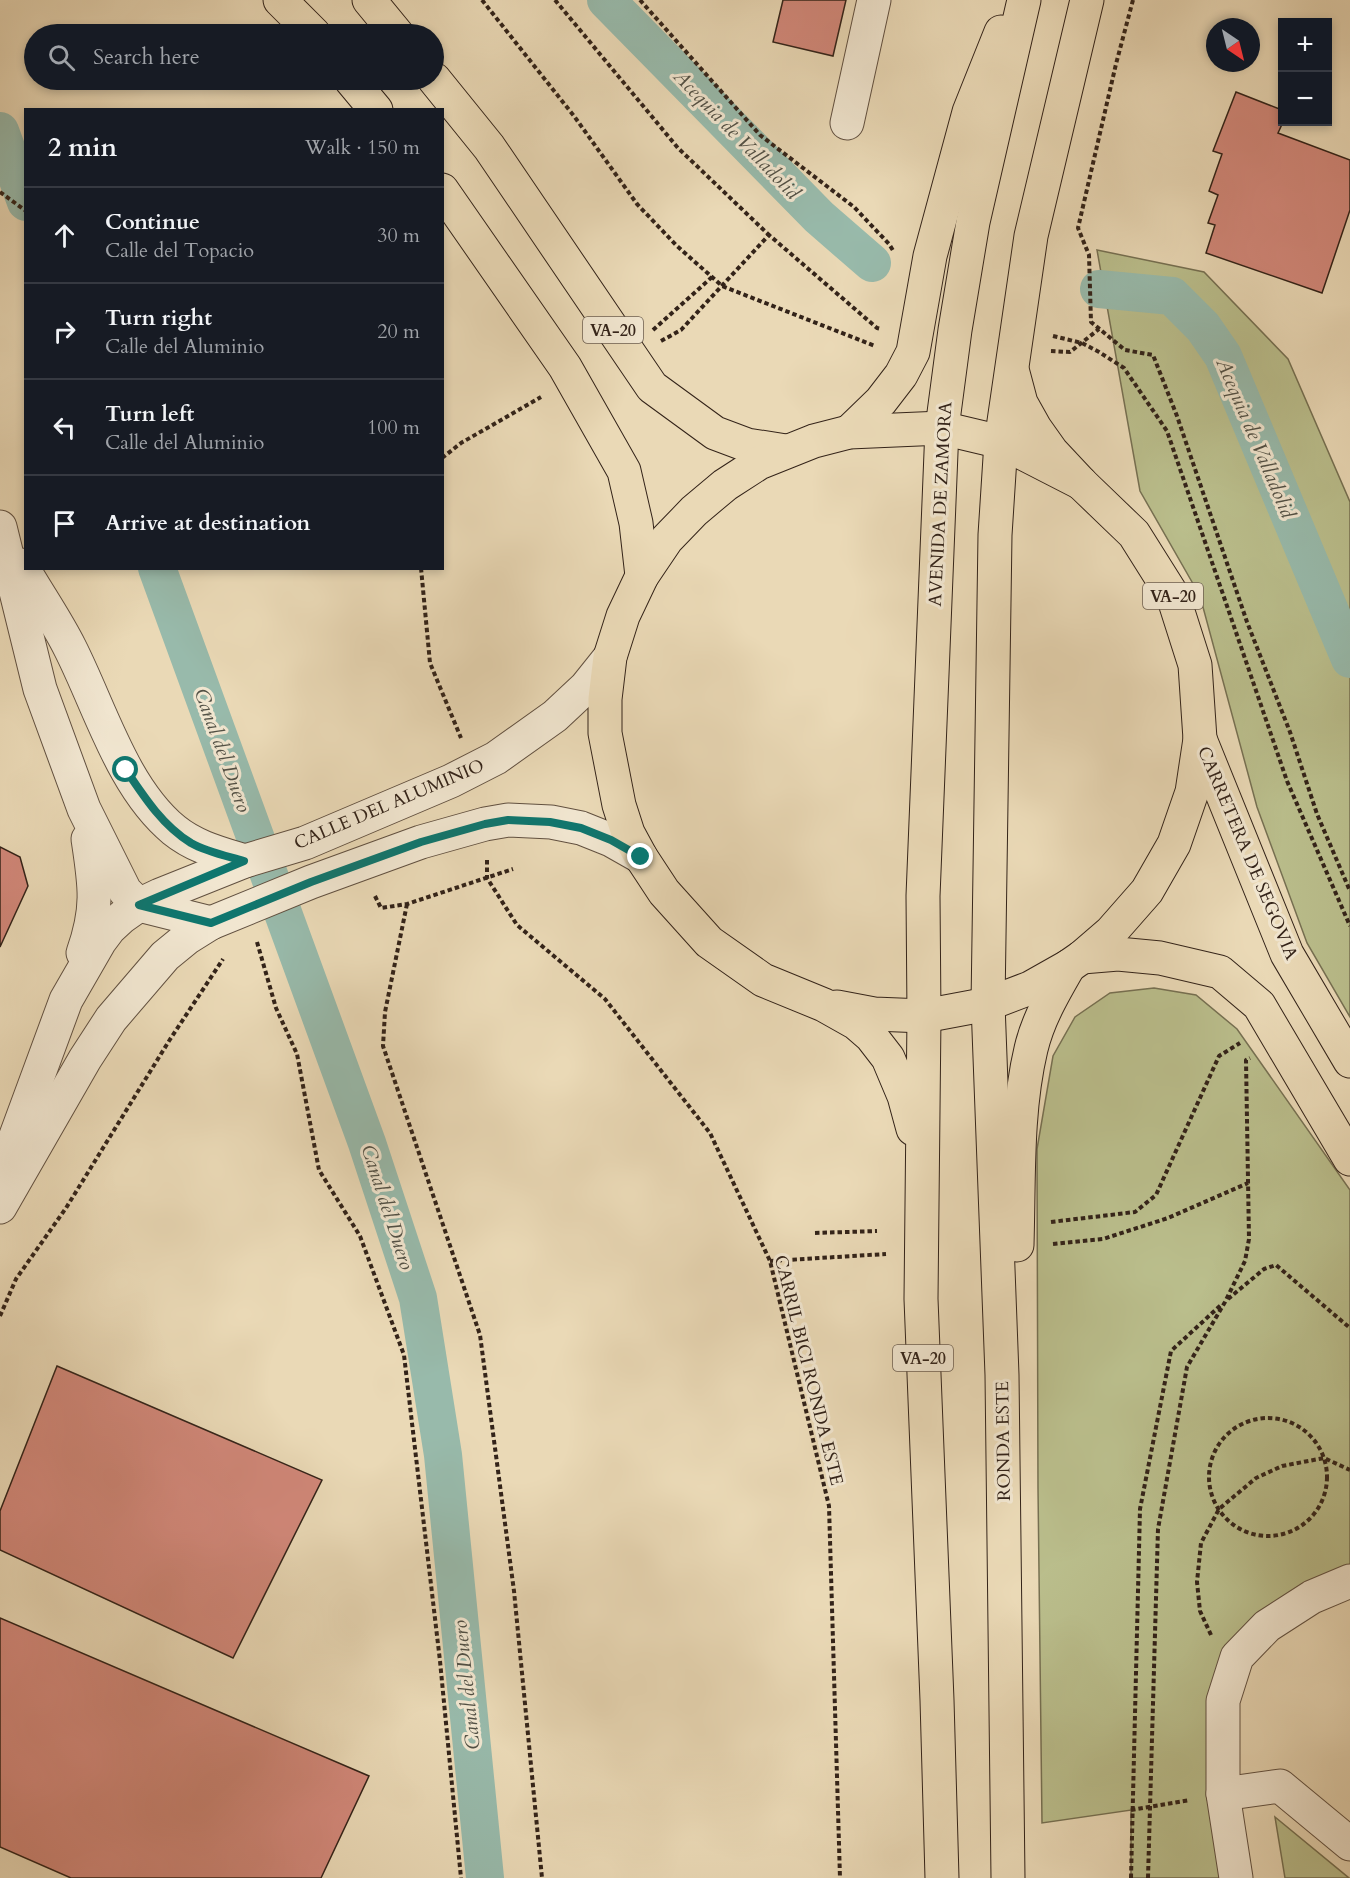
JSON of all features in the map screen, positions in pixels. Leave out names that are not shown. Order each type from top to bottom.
[{"type":"main road","points":[[280,0],[304,24]]},
{"type":"main road","points":[[369,0],[389,24]]},
{"type":"main road","points":[[849,432],[881,401],[901,375],[914,352],[930,256],[969,112],[1013,0]]},
{"type":"main road","name":"AVENIDA DE ZAMORA","points":[[924,1016],[923,896],[942,428],[973,222],[1024,0]]},
{"type":"main road","points":[[988,1004],[995,535],[1001,442],[1031,236],[1087,0]]},
{"type":"main road","points":[[359,90],[374,108]]},
{"type":"main road","name":"VA-20","points":[[443,90],[489,147],[652,387],[715,433],[747,445],[786,451]]},
{"type":"main road","points":[[444,193],[566,368],[624,471],[636,523],[642,576]]},
{"type":"main road","points":[[1012,369],[1022,403],[1035,428],[1052,452],[1081,483]]},
{"type":"main road","name":"VA-20","points":[[942,428],[1001,442],[1081,483],[1134,534],[1173,596],[1196,665],[1200,739],[1192,792],[1174,844],[1147,891],[1111,932],[1076,961],[1030,988],[988,1004],[924,1016],[874,1014],[824,1005],[763,980],[709,942],[664,892],[627,833],[605,733],[605,699],[610,657],[623,616],[642,576],[667,539],[694,511],[725,485],[759,463],[814,441],[849,432],[942,428]]},
{"type":"main road","name":"CARRETERA DE SEGOVIA","points":[[1200,739],[1287,954],[1350,1061]]},
{"type":"main road","points":[[1002,1375],[1020,1330],[1017,1252],[1020,1130],[1031,1048],[1045,1009],[1076,961],[1118,954],[1160,958],[1220,972],[1260,1005],[1350,1159]]},
{"type":"main road","name":"RONDA ESTE","points":[[988,1004],[1002,1375],[1008,1878]]},
{"type":"main road","points":[[824,1005],[856,1023],[871,1036],[888,1058],[904,1096],[922,1158]]},
{"type":"main road","name":"VA-20","points":[[924,1016],[921,1299],[942,1878]]},
{"type":"street","points":[[847,123],[874,0]]},
{"type":"street","points":[[2,531],[40,689],[84,809],[125,891],[139,905],[211,923]]},
{"type":"street","points":[[2,531],[24,569]]},
{"type":"street","points":[[25,570],[70,647],[126,770],[148,802],[173,829],[192,843],[244,861]]},
{"type":"street","name":"CALLE DEL ALUMINIO","points":[[0,1179],[66,1000],[100,941],[116,923],[139,905],[244,861],[305,843],[451,781],[496,758],[555,716],[586,687],[610,657]]},
{"type":"street","points":[[66,1000],[94,914],[95,892],[84,809]]},
{"type":"street","points":[[0,1207],[85,1059],[111,1019],[165,956],[187,938],[211,923],[311,882],[421,842],[508,820],[550,822],[581,828],[611,840],[641,857]]},
{"type":"street","points":[[1236,1878],[1223,1794],[1223,1701],[1237,1657],[1267,1626],[1312,1597],[1350,1581]]},
{"type":"street","points":[[1223,1794],[1280,1786],[1350,1844]]},
{"type":"path","points":[[482,0],[574,116],[637,204],[676,245],[722,286],[880,348]]},
{"type":"path","points":[[555,0],[678,148],[769,235],[877,328],[888,329]]},
{"type":"path","points":[[640,0],[760,135],[854,207],[889,244],[897,258]]},
{"type":"path","points":[[1133,0],[1078,228],[1089,255],[1091,322],[1125,350],[1153,355],[1177,416],[1247,622],[1290,732],[1317,814],[1350,891]]},
{"type":"path","points":[[0,192],[24,210]]},
{"type":"path","points":[[654,346],[681,330],[769,235]]},
{"type":"path","points":[[653,330],[712,277]]},
{"type":"path","points":[[1050,351],[1070,352],[1099,329]]},
{"type":"path","points":[[1044,333],[1082,343],[1124,368],[1167,431],[1287,781],[1350,926]]},
{"type":"path","points":[[444,456],[461,443],[539,398]]},
{"type":"path","points":[[421,570],[430,663],[463,742]]},
{"type":"path","points":[[487,858],[487,878]]},
{"type":"path","points":[[374,894],[381,908],[407,904],[513,869]]},
{"type":"path","name":"CARRIL BICI RONDA ESTE","points":[[487,878],[517,925],[605,999],[710,1133],[770,1262],[829,1506],[840,1878]]},
{"type":"path","points":[[407,904],[385,1012],[383,1046],[480,1335],[514,1591],[543,1878]]},
{"type":"path","points":[[255,905],[256,940],[276,1008],[297,1054],[319,1170],[360,1236],[404,1355],[440,1661],[461,1878]]},
{"type":"path","points":[[0,1316],[16,1279],[66,1208],[222,960],[230,953]]},
{"type":"path","points":[[1046,1223],[1135,1212],[1156,1195],[1219,1056],[1244,1041]]},
{"type":"path","points":[[1148,1878],[1158,1529],[1187,1367],[1225,1302],[1245,1261],[1248,1239],[1246,1060]]},
{"type":"path","points":[[1048,1245],[1103,1239],[1168,1218],[1248,1183]]},
{"type":"path","points":[[815,1233],[877,1231]]},
{"type":"path","points":[[770,1262],[880,1255]]},
{"type":"path","points":[[1131,1878],[1140,1509],[1171,1351],[1264,1269],[1276,1265],[1350,1328]]},
{"type":"path","points":[[1267,1417],[1285,1420],[1303,1428],[1316,1441],[1324,1458],[1328,1476],[1325,1495],[1316,1512],[1303,1525],[1286,1533],[1266,1536],[1246,1532],[1228,1521],[1219,1509],[1209,1486],[1210,1466],[1217,1447],[1230,1431],[1248,1421],[1267,1417]]},
{"type":"path","points":[[1237,1657],[1209,1634],[1200,1611],[1197,1582],[1201,1543],[1219,1509],[1256,1478],[1282,1466],[1324,1458],[1350,1470]]},
{"type":"path","points":[[1131,1810],[1223,1794]]},
{"type":"green space","points":[[1097,250],[1204,272],[1288,359],[1350,502],[1350,1017],[1307,943],[1257,807],[1200,596],[1140,491]]},
{"type":"green space","points":[[1154,988],[1196,995],[1237,1029],[1350,1190],[1350,1581],[1237,1657],[1236,1878],[1131,1878],[1131,1810],[1042,1823],[1037,1149],[1053,1056],[1075,1017],[1110,993]]},
{"type":"green space","points":[[1275,1817],[1349,1878],[1285,1878]]},
{"type":"building","points":[[783,0],[846,0],[833,56],[773,42]]},
{"type":"building","points":[[1236,92],[1278,108],[1278,126],[1281,126],[1278,133],[1350,160],[1350,210],[1322,293],[1206,253],[1215,225],[1208,223],[1218,195],[1209,191],[1222,154],[1213,151]]},
{"type":"building","points":[[0,847],[20,857],[28,886],[0,947]]},
{"type":"building","points":[[57,1366],[322,1480],[233,1658],[0,1550],[0,1511]]},
{"type":"building","points":[[0,1618],[369,1776],[321,1878],[71,1878],[0,1847]]},
{"type":"waterway","name":"Acequia de Valladolid","points":[[606,0],[819,217],[872,263]]},
{"type":"waterway","name":"Canal del Duero","points":[[0,131],[24,197]]},
{"type":"waterway","name":"Acequia de Valladolid","points":[[1099,289],[1172,296],[1203,327],[1223,356],[1350,659]]},
{"type":"waterway","name":"Canal del Duero","points":[[158,570],[367,1143],[418,1298],[443,1455],[485,1878]]},
{"type":"route","points":[[126,770],[148,802],[173,829],[192,843],[244,861],[139,905],[211,923],[311,882],[421,842],[508,820],[550,822],[581,828],[611,840],[641,857]]}]
